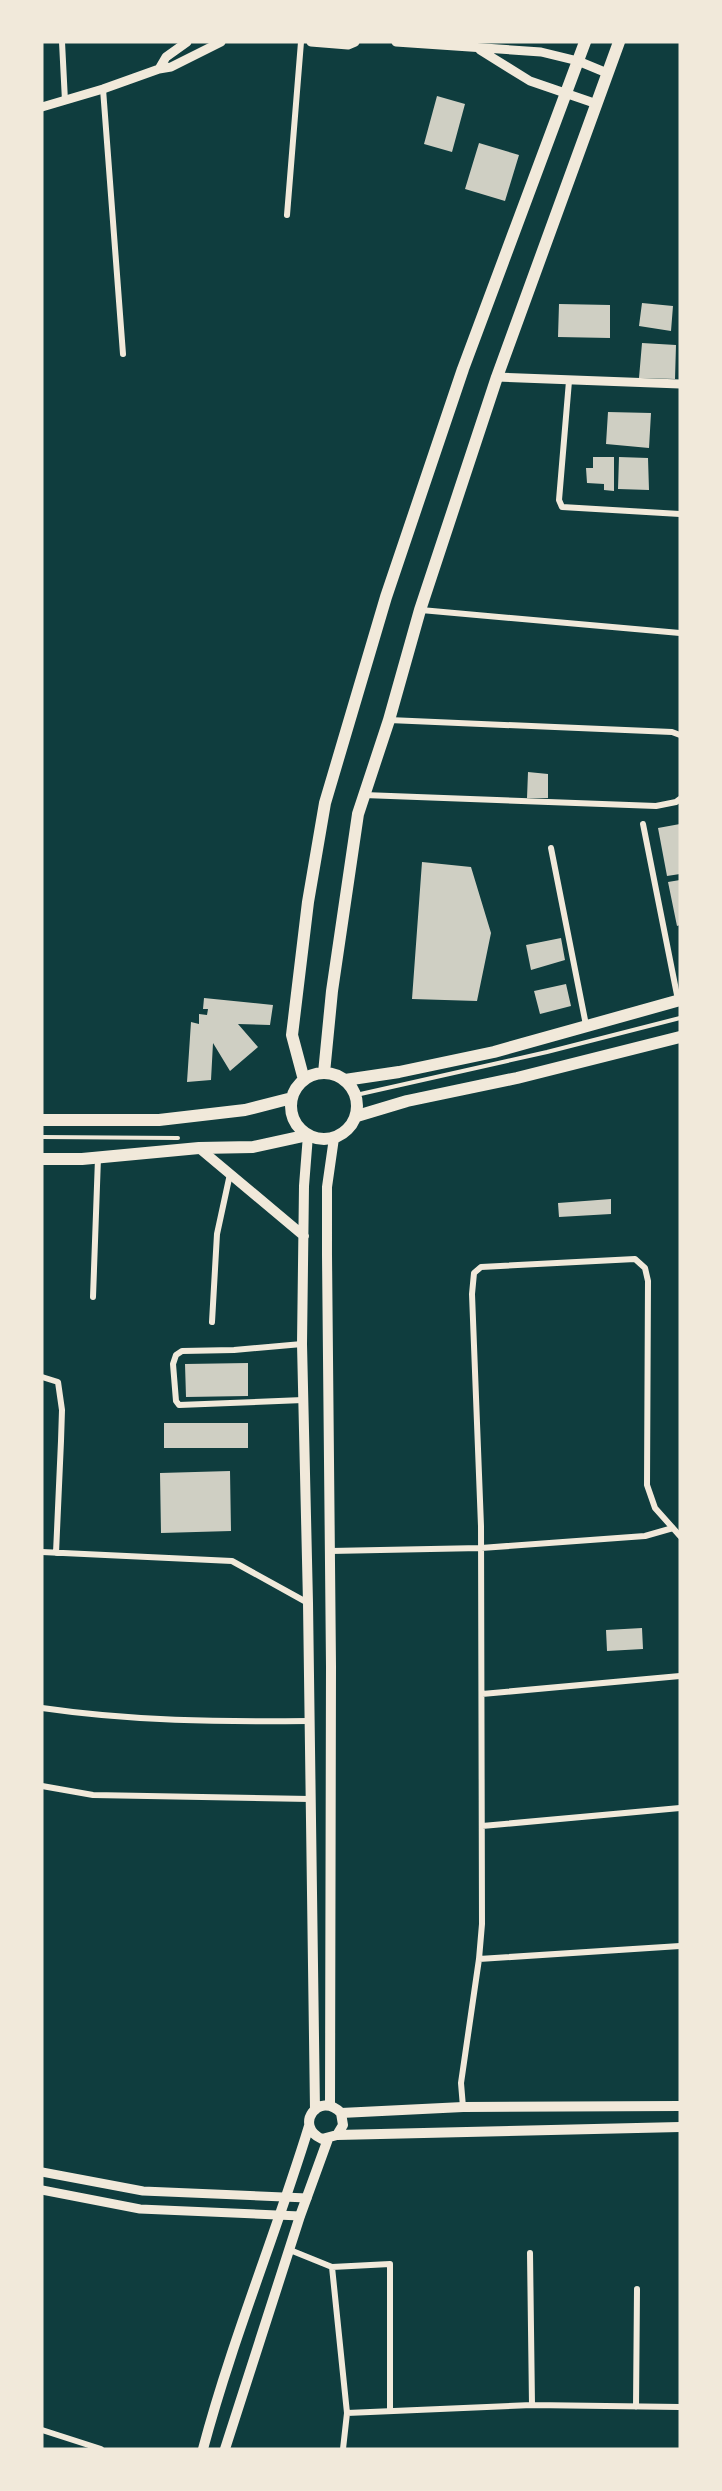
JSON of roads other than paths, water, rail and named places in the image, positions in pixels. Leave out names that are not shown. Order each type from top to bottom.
[{"type":"main road","points":[[304,1080],[292,1035],[309,902],[325,803],[389,586],[463,369],[585,42]]},
{"type":"main road","points":[[324,1073],[332,991],[358,814],[420,610],[497,377],[619,42]]},
{"type":"main road","points":[[345,1080],[399,1072],[494,1052],[679,1000]]},
{"type":"main road","points":[[357,1116],[356,1095],[345,1080],[335,1074],[313,1075],[304,1080],[296,1088],[292,1098],[291,1109],[300,1128],[316,1138],[334,1138],[344,1133],[357,1116],[407,1101],[517,1078],[680,1037]]},
{"type":"main road","points":[[42,1120],[159,1120],[244,1110],[292,1098]]},
{"type":"main road","points":[[42,1159],[98,1158],[199,1148],[253,1147],[308,1135]]},
{"type":"main road","points":[[308,1135],[304,1186],[302,1344],[315,2110]]},
{"type":"main road","points":[[330,2106],[330,1551],[327,1187],[334,1138]]},
{"type":"main road","points":[[199,1148],[304,1236]]},
{"type":"main road","points":[[202,2449],[212,2414],[281,2217],[309,2120],[315,2110],[324,2105],[330,2106],[341,2114],[463,2108],[680,2106]]},
{"type":"main road","points":[[225,2449],[300,2216],[333,2137],[343,2125],[341,2114]]},
{"type":"main road","points":[[309,2126],[317,2137],[680,2127]]},
{"type":"street","points":[[62,42],[65,100]]},
{"type":"street","points":[[159,69],[166,57],[187,42]]},
{"type":"street","points":[[42,107],[159,69],[171,68],[221,42]]},
{"type":"street","points":[[287,215],[301,42]]},
{"type":"street","points":[[311,42],[348,45],[355,42]]},
{"type":"street","points":[[396,42],[541,52],[578,61],[607,73]]},
{"type":"street","points":[[478,49],[530,81],[597,104]]},
{"type":"street","points":[[103,89],[123,354]]},
{"type":"street","points":[[497,377],[680,384]]},
{"type":"street","points":[[569,381],[560,500],[562,507],[680,514]]},
{"type":"street","points":[[420,610],[680,633]]},
{"type":"street","points":[[388,720],[672,732],[680,735]]},
{"type":"street","points":[[364,795],[656,806],[680,799]]},
{"type":"street","points":[[643,824],[679,1000]]},
{"type":"street","points":[[551,848],[586,1025]]},
{"type":"street","points":[[93,1297],[98,1158]]},
{"type":"street","points":[[212,1322],[217,1234],[230,1173]]},
{"type":"street","points":[[463,2108],[461,2083],[482,1924],[481,1548],[472,1294],[474,1273],[480,1267],[635,1259],[645,1268],[648,1281],[647,1485],[655,1508],[680,1536]]},
{"type":"street","points":[[302,1344],[234,1350],[182,1351],[176,1355],[173,1364],[176,1401],[179,1405],[303,1400]]},
{"type":"street","points":[[42,1377],[58,1382],[62,1410],[56,1553]]},
{"type":"street","points":[[330,1551],[481,1548],[645,1536],[673,1528]]},
{"type":"street","points":[[42,1552],[232,1561],[308,1603]]},
{"type":"street","points":[[482,1694],[680,1676]]},
{"type":"street","points":[[42,1708],[86,1715],[188,1722],[308,1721]]},
{"type":"street","points":[[42,1786],[93,1795],[310,1799]]},
{"type":"street","points":[[482,1826],[680,1808]]},
{"type":"street","points":[[479,1959],[680,1946]]},
{"type":"street","points":[[42,2172],[143,2191],[307,2198]]},
{"type":"street","points":[[42,2190],[140,2209],[281,2217],[300,2216]]},
{"type":"street","points":[[140,2209],[143,2191]]},
{"type":"street","points":[[290,2250],[332,2267],[390,2265],[390,2411]]},
{"type":"street","points":[[530,2253],[532,2405]]},
{"type":"street","points":[[332,2267],[347,2413],[343,2449]]},
{"type":"street","points":[[636,2407],[637,2289]]},
{"type":"street","points":[[347,2413],[532,2405],[680,2407]]},
{"type":"street","points":[[42,2430],[101,2449]]},
{"type":"lane","points":[[356,1095],[547,1052],[680,1018]]},
{"type":"lane","points":[[42,1137],[178,1138]]}]
